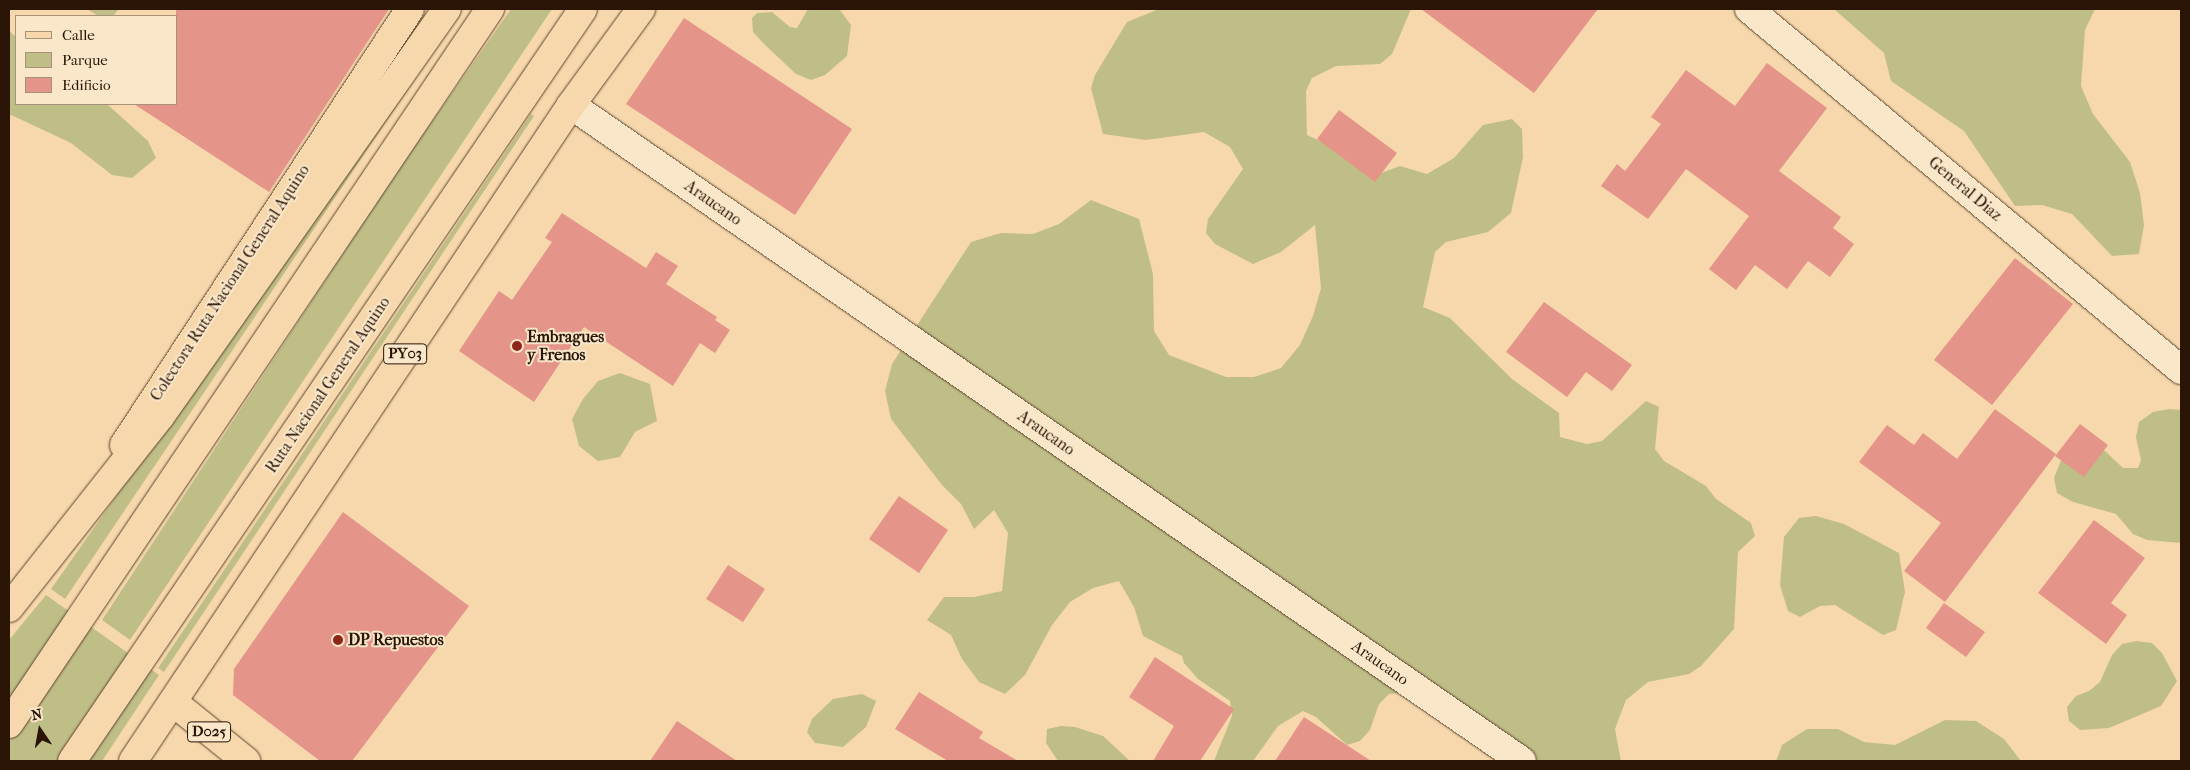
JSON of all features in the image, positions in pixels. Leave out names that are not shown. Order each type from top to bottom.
[{"type":"main road","name":"Colectora Ruta Nacional General Aquino","points":[[49,556],[410,9]]},
{"type":"main road","points":[[9,608],[160,417],[447,9]]},
{"type":"main road","points":[[9,724],[490,9]]},
{"type":"main road","name":"Ruta Nacional General Aquino","points":[[72,761],[583,9]]},
{"type":"main road","name":"PY03","points":[[133,761],[570,105],[641,9]]},
{"type":"main road","name":"D025","points":[[173,702],[246,761]]},
{"type":"street","name":"General Diaz","points":[[1749,9],[2181,370]]},
{"type":"street","name":"Araucano","points":[[570,105],[1522,761]]},
{"type":"green space","points":[[87,9],[119,9],[114,15],[96,15]]},
{"type":"green space","points":[[458,9],[462,9],[65,599],[51,589]]},
{"type":"green space","points":[[511,9],[552,9],[130,640],[102,620],[398,170]]},
{"type":"green space","points":[[808,9],[839,9],[851,25],[847,56],[825,75],[811,80],[796,74],[763,43],[753,32],[752,18],[757,13],[772,12],[790,27],[797,28]]},
{"type":"green space","points":[[1159,9],[1411,9],[1392,54],[1380,64],[1336,66],[1312,78],[1306,91],[1307,135],[1353,156],[1373,176],[1400,166],[1427,174],[1454,158],[1483,125],[1512,119],[1522,129],[1523,157],[1511,213],[1488,232],[1446,242],[1435,252],[1423,307],[1450,318],[1512,379],[1559,413],[1560,437],[1587,444],[1602,441],[1646,401],[1659,407],[1655,449],[1664,461],[1706,486],[1716,499],[1751,523],[1755,536],[1738,552],[1734,629],[1701,666],[1689,674],[1648,682],[1626,700],[1615,729],[1621,761],[1523,761],[1403,693],[1389,694],[1379,704],[1370,730],[1360,741],[1347,745],[1316,717],[1303,711],[1278,726],[1253,761],[1214,761],[1232,716],[1230,701],[1198,679],[1184,663],[1182,656],[1143,636],[1134,607],[1119,581],[1093,588],[1070,602],[1052,625],[1025,675],[1005,694],[979,682],[962,659],[951,635],[927,620],[944,597],[974,597],[1002,591],[1008,533],[994,510],[974,529],[961,504],[942,485],[891,419],[885,391],[892,364],[971,242],[1001,233],[1033,234],[1059,224],[1091,200],[1139,219],[1153,274],[1154,331],[1169,355],[1226,377],[1254,377],[1281,368],[1300,345],[1313,316],[1321,288],[1315,225],[1281,252],[1253,264],[1215,244],[1206,233],[1208,219],[1243,169],[1230,147],[1204,132],[1146,140],[1103,134],[1091,88],[1095,75],[1127,22]]},
{"type":"green space","points":[[1834,9],[2095,9],[2085,30],[2081,86],[2093,114],[2130,162],[2140,193],[2144,225],[2139,254],[2112,256],[2072,214],[2042,205],[2015,206],[1964,131],[1891,81],[1884,53]]},
{"type":"green space","points":[[9,31],[15,36],[15,105],[108,105],[148,141],[156,158],[132,178],[112,175],[71,143],[9,114]]},
{"type":"green space","points":[[531,114],[534,116],[164,672],[158,668]]},
{"type":"green space","points":[[620,373],[650,384],[657,421],[635,432],[620,457],[598,461],[579,446],[572,419],[583,399],[598,381]]},
{"type":"green space","points":[[2169,409],[2181,410],[2181,543],[2147,540],[2133,534],[2116,514],[2073,502],[2057,493],[2054,478],[2062,458],[2098,448],[2105,451],[2123,468],[2138,468],[2141,460],[2136,437],[2139,422],[2153,412]]},
{"type":"green space","points":[[1816,516],[1844,524],[1899,553],[1905,592],[1896,630],[1883,635],[1835,605],[1820,606],[1800,617],[1788,611],[1780,585],[1784,537],[1799,518]]},
{"type":"green space","points":[[46,595],[159,675],[102,761],[9,761],[9,640]]},
{"type":"green space","points":[[2136,641],[2152,643],[2162,653],[2177,681],[2161,706],[2109,728],[2080,730],[2069,721],[2067,707],[2076,696],[2089,691],[2100,682],[2112,655],[2122,644]]},
{"type":"green space","points":[[862,694],[876,701],[866,727],[843,747],[815,743],[807,732],[812,719],[833,699]]},
{"type":"green space","points":[[1945,720],[1976,721],[2004,739],[2021,761],[1776,761],[1782,745],[1807,729],[1838,729],[1864,742],[1895,745]]},
{"type":"green space","points":[[1061,726],[1075,727],[1103,736],[1130,761],[1058,761],[1046,743],[1047,729]]},
{"type":"building","points":[[176,9],[389,9],[269,192],[136,105],[178,105],[178,15],[176,15]]},
{"type":"building","points":[[1421,9],[1598,9],[1534,93]]},
{"type":"building","points":[[684,18],[852,129],[795,215],[626,104]]},
{"type":"building","points":[[1767,63],[1827,108],[1779,171],[1841,217],[1833,228],[1854,244],[1830,277],[1808,261],[1787,289],[1755,265],[1736,290],[1709,269],[1749,216],[1686,169],[1648,219],[1601,186],[1617,164],[1625,171],[1661,124],[1651,117],[1686,70],[1735,106]]},
{"type":"building","points":[[1339,110],[1397,153],[1375,182],[1317,139]]},
{"type":"building","points":[[562,213],[646,268],[656,252],[678,266],[666,284],[717,317],[715,320],[730,330],[715,353],[700,343],[673,386],[584,327],[534,402],[459,351],[499,291],[512,300],[552,242],[545,238]]},
{"type":"building","points":[[2015,258],[2073,304],[1992,405],[1934,360]]},
{"type":"building","points":[[1544,302],[1632,365],[1612,391],[1586,372],[1567,397],[1506,352]]},
{"type":"building","points":[[1995,409],[2056,454],[1945,602],[1904,571],[1941,523],[1859,462],[1887,425],[1914,445],[1923,433],[1957,459]]},
{"type":"building","points":[[2080,424],[2108,445],[2084,477],[2055,456]]},
{"type":"building","points":[[899,496],[948,530],[919,573],[869,539]]},
{"type":"building","points":[[343,512],[469,606],[352,761],[320,761],[233,695],[234,669]]},
{"type":"building","points":[[2094,520],[2145,558],[2111,603],[2127,615],[2106,644],[2038,593]]},
{"type":"building","points":[[728,565],[765,589],[743,622],[706,599]]},
{"type":"building","points":[[1944,603],[1985,632],[1966,657],[1926,628]]},
{"type":"building","points":[[1155,657],[1234,709],[1200,761],[1153,761],[1174,726],[1129,697]]},
{"type":"building","points":[[919,692],[983,732],[979,738],[1018,761],[948,761],[895,729]]},
{"type":"building","points":[[1304,717],[1371,761],[1275,761]]},
{"type":"building","points":[[677,721],[737,761],[650,761]]},
{"type":"place","name":"Embragues y Frenos","points":[[517,346]]},
{"type":"place","name":"DP Repuestos","points":[[338,640]]}]
